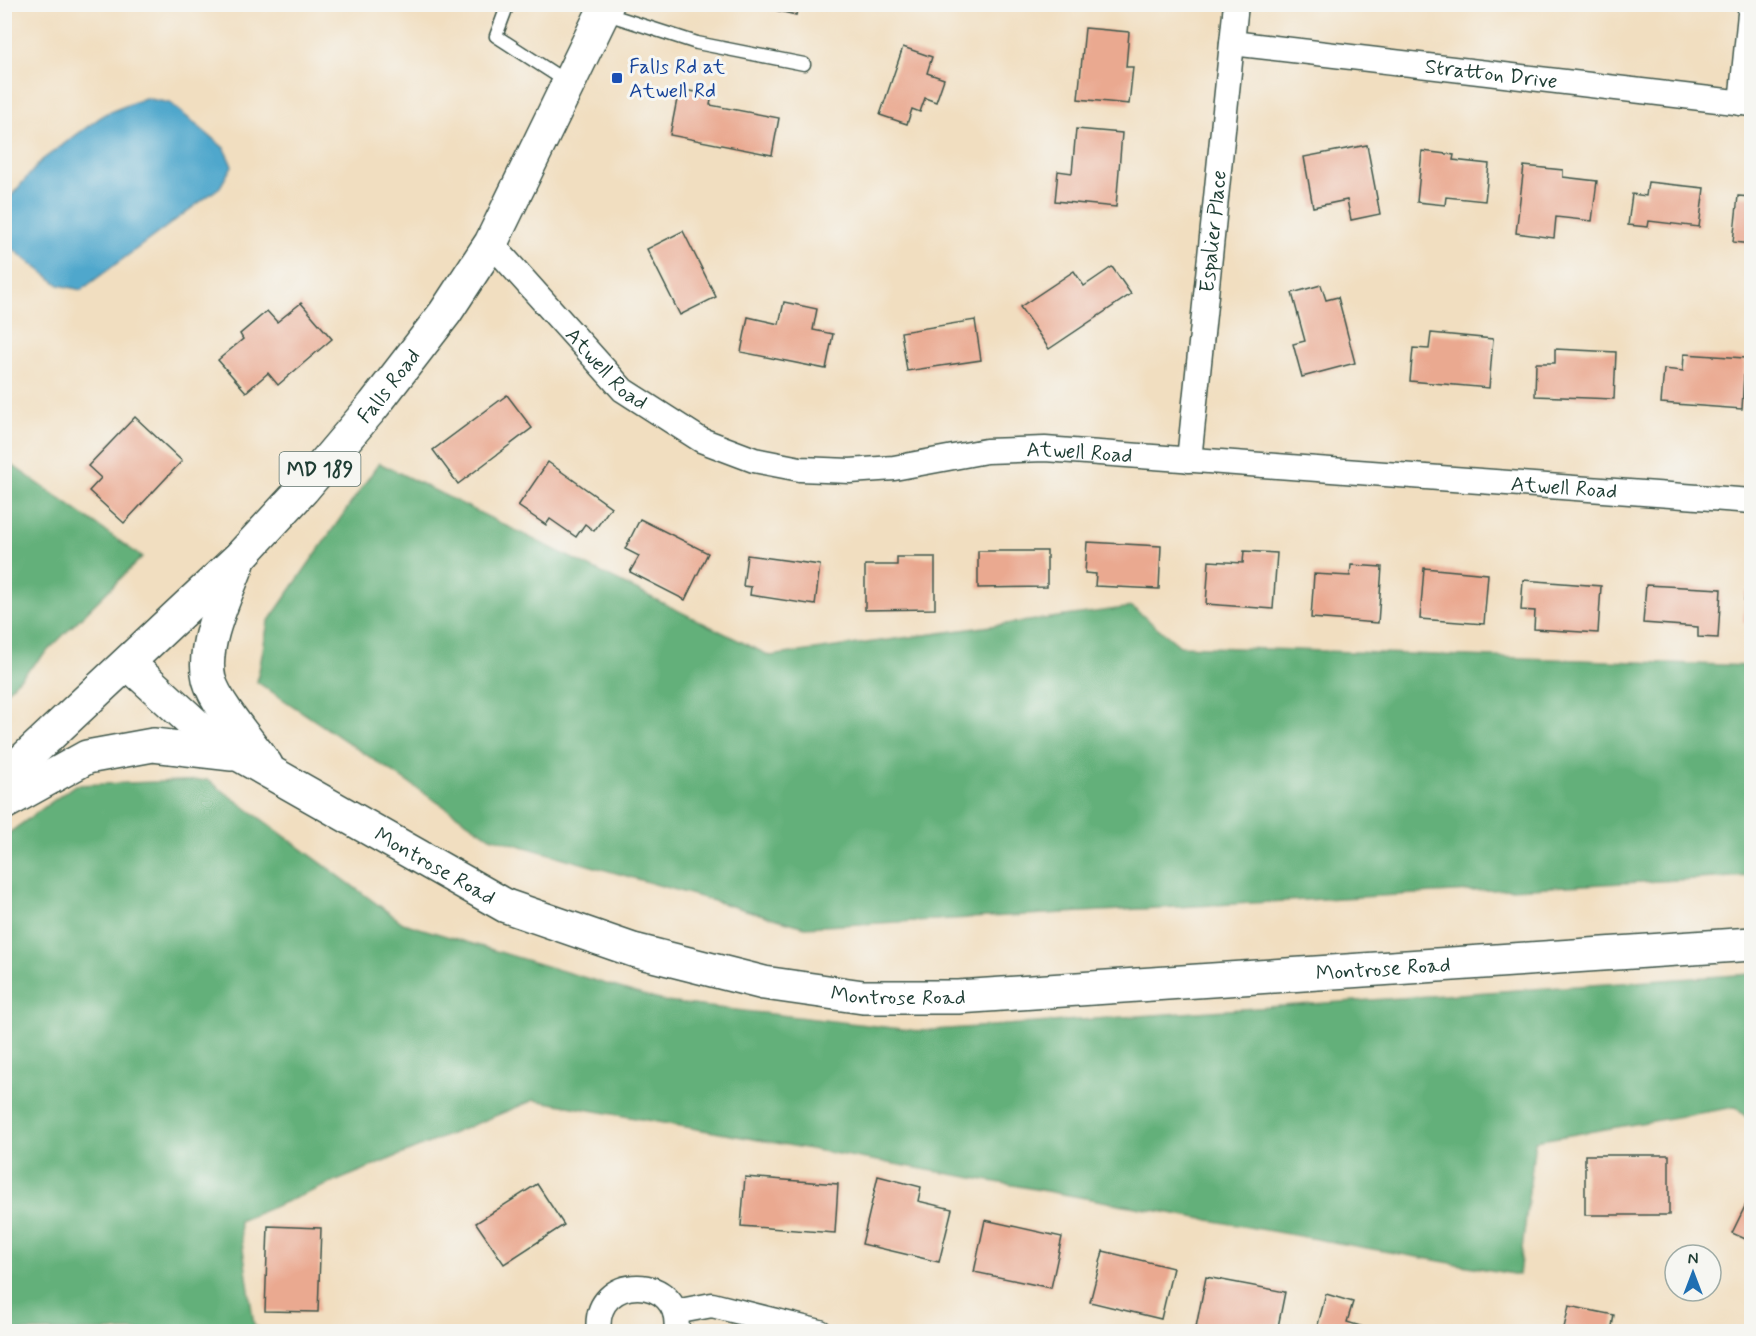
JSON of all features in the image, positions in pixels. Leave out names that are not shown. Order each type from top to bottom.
[{"type":"main road","name":"Falls Road","points":[[4,778],[240,556],[375,405],[445,313],[491,243],[605,9]]},
{"type":"main road","points":[[240,556],[211,635],[209,678],[216,695],[272,774]]},
{"type":"main road","name":"Montrose Road","points":[[128,663],[210,738],[506,906],[633,950],[764,983],[863,997],[958,997],[1752,944]]},
{"type":"main road","points":[[4,803],[87,758],[153,745],[241,755]]},
{"type":"street","name":"Espalier Place","points":[[1189,460],[1236,4]]},
{"type":"street","points":[[1746,104],[1751,4]]},
{"type":"street","name":"Stratton Drive","points":[[1232,43],[1746,104]]},
{"type":"street","name":"Atwell Road","points":[[491,243],[623,390],[701,440],[754,460],[800,469],[850,471],[894,468],[986,451],[1045,449],[1752,501]]},
{"type":"street","points":[[599,1332],[599,1316],[604,1304],[623,1288],[636,1286],[660,1292],[676,1322],[712,1305],[820,1332]]},
{"type":"lane","points":[[508,4],[496,36],[570,84]]},
{"type":"lane","points":[[605,9],[697,43],[804,64]]},
{"type":"green space","points":[[5,460],[142,557],[5,693]]},
{"type":"green space","points":[[379,463],[770,656],[1132,607],[1180,646],[1751,666],[1751,876],[805,927],[490,837],[257,682],[268,622]]},
{"type":"green space","points":[[208,780],[403,923],[666,1002],[919,1031],[1751,974],[1751,1121],[1735,1107],[1535,1141],[1519,1275],[534,1100],[239,1221],[254,1325],[263,1331],[5,1331],[5,836],[75,785]]},
{"type":"water","points":[[145,98],[170,103],[224,148],[232,166],[220,187],[81,290],[59,285],[5,243],[5,203],[42,160],[105,114]]},
{"type":"building","points":[[750,4],[799,4],[796,15]]},
{"type":"building","points":[[1085,28],[1129,32],[1126,67],[1133,67],[1129,104],[1078,99]]},
{"type":"building","points":[[903,47],[932,57],[927,73],[944,79],[936,102],[925,98],[920,112],[912,109],[907,124],[880,115]]},
{"type":"building","points":[[679,89],[712,95],[710,105],[779,118],[772,155],[670,135]]},
{"type":"building","points":[[1076,129],[1122,133],[1116,207],[1055,201],[1058,171],[1072,173]]},
{"type":"building","points":[[1367,145],[1380,214],[1351,220],[1347,200],[1313,207],[1304,157]]},
{"type":"building","points":[[1422,151],[1454,155],[1453,160],[1489,164],[1485,201],[1446,197],[1445,205],[1417,202]]},
{"type":"building","points":[[1524,166],[1563,170],[1563,177],[1597,181],[1592,221],[1556,217],[1554,238],[1516,233]]},
{"type":"building","points":[[1648,182],[1704,188],[1699,227],[1649,221],[1648,227],[1628,225],[1632,194],[1646,196]]},
{"type":"building","points":[[1738,196],[1752,197],[1752,244],[1733,242]]},
{"type":"building","points":[[683,231],[716,297],[680,315],[647,249]]},
{"type":"building","points":[[1112,267],[1131,294],[1049,349],[1020,307],[1074,271],[1084,286]]},
{"type":"building","points":[[1321,285],[1326,300],[1338,297],[1355,363],[1302,377],[1293,344],[1305,341],[1292,293]]},
{"type":"building","points":[[784,302],[817,309],[813,330],[833,334],[826,369],[741,352],[748,317],[779,324]]},
{"type":"building","points":[[301,303],[332,339],[278,385],[268,373],[246,392],[218,360],[243,339],[240,334],[267,311],[277,322]]},
{"type":"building","points":[[975,320],[981,360],[907,371],[901,332]]},
{"type":"building","points":[[1431,333],[1493,339],[1489,388],[1410,381],[1413,348],[1429,349]]},
{"type":"building","points":[[1555,349],[1616,352],[1614,399],[1535,396],[1536,363],[1555,363]]},
{"type":"building","points":[[1684,354],[1745,358],[1742,409],[1661,403],[1664,369],[1683,371]]},
{"type":"building","points":[[507,395],[532,428],[458,484],[433,450]]},
{"type":"building","points":[[135,417],[182,461],[124,523],[89,491],[101,478],[88,466]]},
{"type":"building","points":[[548,462],[611,507],[594,531],[585,524],[576,537],[550,519],[546,525],[518,506]]},
{"type":"building","points":[[640,519],[708,553],[685,600],[630,572],[639,556],[625,549]]},
{"type":"building","points":[[1087,542],[1161,546],[1159,589],[1095,586],[1096,574],[1085,573]]},
{"type":"building","points":[[978,551],[1047,551],[1047,587],[978,588]]},
{"type":"building","points":[[1244,551],[1277,553],[1273,609],[1206,604],[1209,561],[1243,563]]},
{"type":"building","points":[[747,555],[820,565],[815,605],[750,595],[751,587],[743,586]]},
{"type":"building","points":[[897,557],[935,557],[935,609],[865,610],[865,565],[897,565]]},
{"type":"building","points":[[1351,565],[1382,567],[1378,623],[1311,618],[1314,574],[1350,576]]},
{"type":"building","points":[[1424,568],[1488,574],[1484,624],[1420,619]]},
{"type":"building","points":[[1523,580],[1601,586],[1598,633],[1534,629],[1535,611],[1521,610]]},
{"type":"building","points":[[1646,585],[1721,589],[1718,638],[1698,637],[1698,627],[1643,623]]},
{"type":"building","points":[[1745,592],[1752,592],[1752,623],[1743,623]]},
{"type":"building","points":[[1585,1155],[1669,1155],[1669,1215],[1585,1215]]},
{"type":"building","points":[[878,1176],[921,1187],[918,1201],[952,1209],[939,1262],[862,1244]]},
{"type":"building","points":[[745,1177],[838,1184],[835,1233],[741,1226]]},
{"type":"building","points":[[537,1184],[564,1225],[504,1264],[476,1223]]},
{"type":"building","points":[[1752,1192],[1752,1242],[1732,1233]]},
{"type":"building","points":[[985,1220],[1062,1237],[1051,1288],[974,1272]]},
{"type":"building","points":[[268,1226],[321,1228],[318,1312],[265,1311]]},
{"type":"building","points":[[1103,1251],[1173,1268],[1161,1319],[1090,1302]]},
{"type":"building","points":[[1206,1277],[1285,1292],[1277,1332],[1217,1332],[1196,1327]]},
{"type":"building","points":[[1326,1294],[1353,1302],[1347,1322],[1380,1332],[1316,1332]]},
{"type":"building","points":[[1569,1306],[1614,1315],[1611,1332],[1563,1332]]},
{"type":"place","name":"Falls Rd at Atwell Rd","points":[[617,78]]}]
